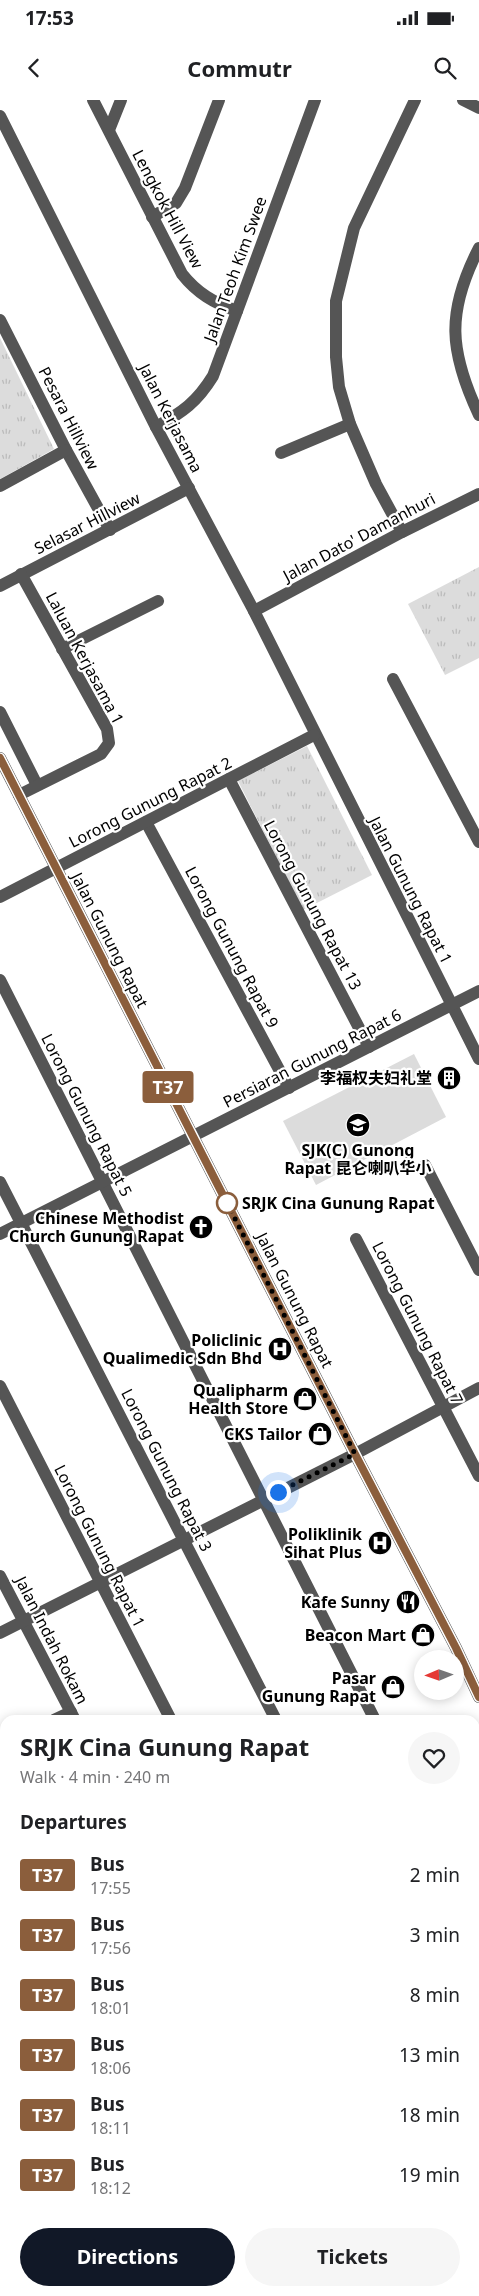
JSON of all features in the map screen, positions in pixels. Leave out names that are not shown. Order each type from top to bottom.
[{"type":"street","name":"Lengkok Hill View","points":[[93,100],[182,274],[193,288],[221,306],[237,311]]},
{"type":"street","points":[[109,130],[121,100]]},
{"type":"street","points":[[152,218],[176,203],[185,188],[219,100]]},
{"type":"street","name":"Jalan Teoh Kim Swee","points":[[156,427],[192,405],[213,376],[314,100]]},
{"type":"street","points":[[402,532],[376,484],[350,424],[340,387],[336,357],[336,301],[354,228],[415,100]]},
{"type":"street","points":[[463,100],[479,108]]},
{"type":"street","name":"Jalan Kerjasama","points":[[0,116],[156,427],[254,611],[314,735]]},
{"type":"street","points":[[479,248],[461,286],[454,332],[456,353],[469,394],[479,415]]},
{"type":"street","name":"Pesara Hillview","points":[[0,320],[66,450],[110,530]]},
{"type":"street","points":[[281,453],[350,424]]},
{"type":"street","points":[[0,486],[66,450]]},
{"type":"street","name":"Selasar Hillview","points":[[0,586],[189,488]]},
{"type":"street","name":"Jalan Dato' Damanhuri","points":[[254,611],[402,532],[479,494]]},
{"type":"street","name":"Laluan Kerjasama 1","points":[[19,795],[101,754],[109,743],[107,729],[21,574]]},
{"type":"street","points":[[62,649],[158,601]]},
{"type":"street","points":[[393,679],[479,842]]},
{"type":"street","points":[[0,712],[37,785]]},
{"type":"street","name":"Lorong Gunung Rapat 2","points":[[0,897],[314,735]]},
{"type":"street","name":"Jalan Gunung Rapat 1","points":[[314,735],[479,1059]]},
{"type":"street","name":"Jalan Gunung Rapat","points":[[0,758],[456,1648],[479,1697]]},
{"type":"street","name":"Lorong Gunung Rapat 13","points":[[229,779],[369,1047]]},
{"type":"street","name":"Lorong Gunung Rapat 9","points":[[146,822],[290,1088]]},
{"type":"street","name":"Lorong Gunung Rapat 5","points":[[0,980],[373,1715]]},
{"type":"street","name":"Persiaran Gunung Rapat 6","points":[[0,1234],[479,991]]},
{"type":"street","points":[[425,1165],[479,1270]]},
{"type":"street","name":"Lorong Gunung Rapat 3","points":[[0,1182],[273,1715]]},
{"type":"street","name":"Lorong Gunung Rapat 7","points":[[356,1239],[479,1476]]},
{"type":"street","name":"Lorong Gunung Rapat 1","points":[[0,1386],[168,1715]]},
{"type":"street","points":[[0,1633],[355,1454],[479,1388]]},
{"type":"street","name":"Jalan Indah Rokam","points":[[0,1576],[72,1715]]},
{"type":"green space","points":[[0,338],[54,449],[0,479]]},
{"type":"green space","points":[[479,567],[479,658],[445,675],[408,604]]},
{"type":"green space","points":[[307,746],[372,875],[303,910],[238,781]]},
{"type":"green space","points":[[414,1054],[446,1117],[316,1185],[283,1121]]},
{"type":"bus line","name":"T37","points":[[0,758],[456,1648],[479,1697]]},
{"type":"place","name":"李福权夫妇礼堂","points":[[449,1078]]},
{"type":"place","name":"SJK(C) Gunong Rapat 昆仑喇叭华小","points":[[358,1125]]},
{"type":"place","name":"SRJK Cina Gunung Rapat","points":[[227,1203]]},
{"type":"place","name":"Chinese Methodist Church Gunung Rapat","points":[[201,1227]]},
{"type":"place","name":"Policlinic Qualimedic Sdn Bhd","points":[[280,1349]]},
{"type":"place","name":"Qualipharm Health Store","points":[[305,1399]]},
{"type":"place","name":"CKS Tailor","points":[[320,1434]]},
{"type":"place","name":"Poliklinik Sihat Plus","points":[[380,1543]]},
{"type":"place","name":"Kafe Sunny","points":[[408,1602]]},
{"type":"place","name":"Beacon Mart","points":[[423,1635]]},
{"type":"place","name":"Pasar Gunung Rapat","points":[[393,1687]]},
{"type":"route","points":[[227,1203],[355,1454],[278,1492]]}]
